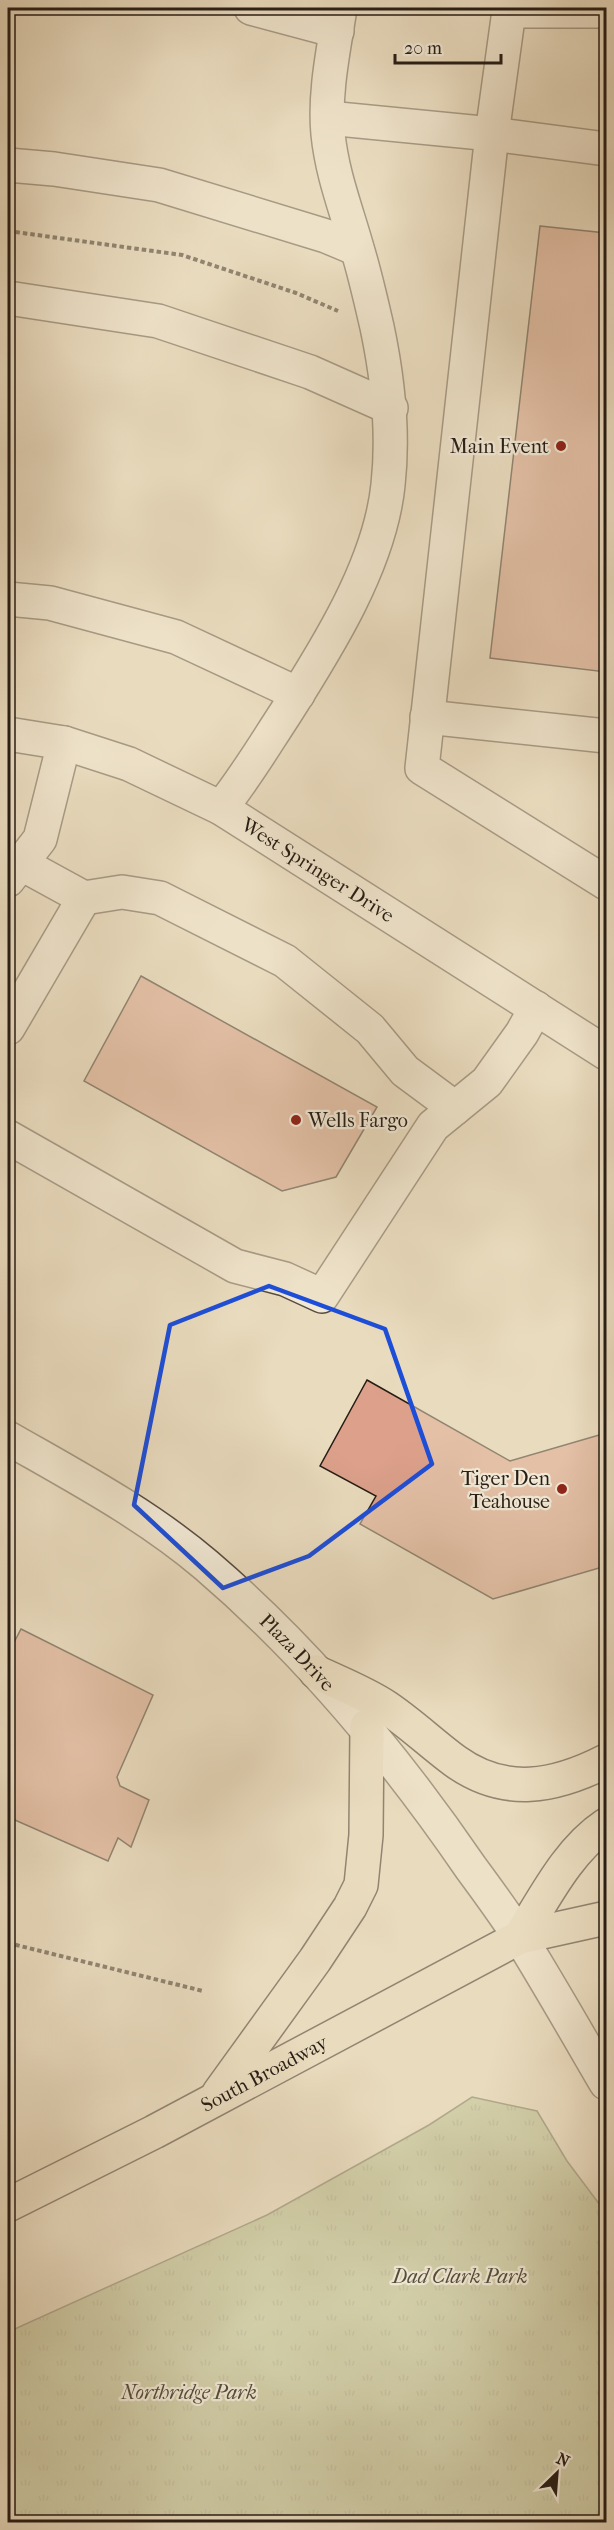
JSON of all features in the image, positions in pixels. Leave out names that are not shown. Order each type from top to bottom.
[{"type":"main road","points":[[316,1672],[385,1707],[458,1763],[502,1784],[543,1785],[586,1772],[606,1761]]},
{"type":"main road","points":[[215,2100],[315,1960],[350,1907],[361,1885],[366,1835],[367,1726]]},
{"type":"main road","points":[[520,1937],[551,1887],[589,1836],[606,1825]]},
{"type":"main road","name":"South Broadway","points":[[8,2205],[215,2100],[520,1937],[606,1918]]},
{"type":"street","points":[[221,808],[241,783],[298,694],[353,600],[375,542],[388,486],[391,408],[377,327],[357,249],[334,175],[328,118],[330,74],[339,19],[251,8]]},
{"type":"street","points":[[606,11],[509,11],[492,134],[422,768],[606,883]]},
{"type":"street","points":[[328,118],[492,134],[606,149]]},
{"type":"street","points":[[8,165],[54,169],[159,185],[326,236],[357,249]]},
{"type":"street","points":[[8,298],[158,321],[310,372],[391,408]]},
{"type":"street","points":[[8,599],[50,603],[176,637],[298,694]]},
{"type":"street","points":[[428,717],[606,736]]},
{"type":"street","name":"West Springer Drive","points":[[8,734],[64,743],[129,764],[221,808],[606,1053]]},
{"type":"street","points":[[64,743],[40,839],[14,871],[84,898],[122,892],[160,898],[285,961],[370,1029],[405,1071],[455,1108]]},
{"type":"street","points":[[8,1028],[84,898]]},
{"type":"street","points":[[8,1137],[235,1266],[285,1279],[322,1296],[433,1126],[487,1082],[522,1033],[536,1008]]},
{"type":"street","name":"Plaza Drive","points":[[8,1438],[135,1511],[205,1564],[279,1632],[367,1726],[421,1796],[520,1937],[606,2083]]},
{"type":"path","points":[[8,231],[182,255],[296,293],[377,327]]},
{"type":"path","points":[[8,1943],[203,1991]]},
{"type":"highlighted area","points":[[269,1286],[385,1329],[432,1464],[309,1556],[223,1588],[134,1505],[170,1325]]},
{"type":"green space","points":[[472,2097],[537,2111],[567,2161],[606,2213],[606,2522],[8,2522],[8,2332],[267,2215],[429,2125]]},
{"type":"building","name":"Main Event","points":[[540,226],[606,233],[606,672],[490,658]]},
{"type":"building","points":[[141,976],[377,1107],[336,1177],[282,1191],[84,1081]]},
{"type":"building","points":[[367,1380],[510,1461],[606,1433],[606,1566],[493,1599],[360,1524],[376,1496],[320,1466]]},
{"type":"building","points":[[21,1629],[153,1695],[117,1777],[120,1786],[149,1800],[131,1847],[118,1838],[108,1861],[8,1817],[8,1753],[14,1740],[8,1723],[8,1654]]},
{"type":"place","name":"Main Event","points":[[561,446]]},
{"type":"place","name":"Wells Fargo","points":[[296,1120]]},
{"type":"place","name":"Tiger Den Teahouse","points":[[562,1489]]},
{"type":"park label","name":"Dad Clark Park","points":[[460,2276]]},
{"type":"park label","name":"Northridge Park","points":[[189,2392]]}]
